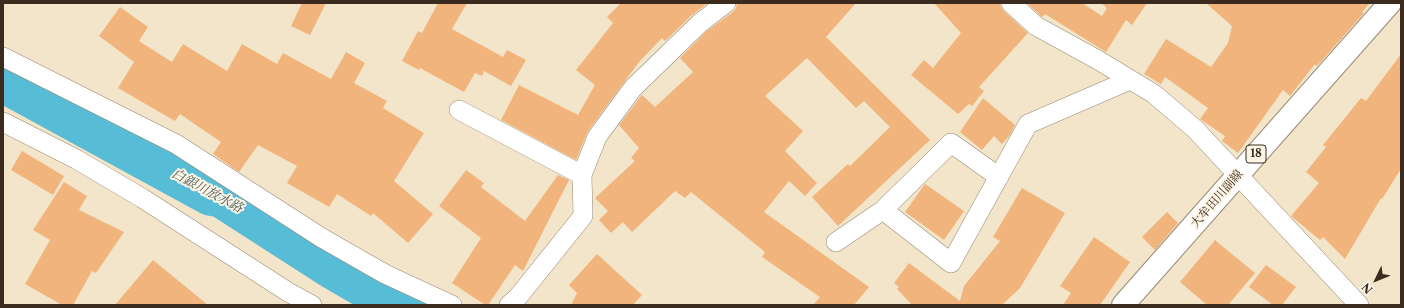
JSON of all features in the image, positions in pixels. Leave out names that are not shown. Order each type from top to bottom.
[{"type":"main road","name":"大牟田川副線","points":[[1123,305],[1390,3]]},
{"type":"street","points":[[509,305],[518,297],[583,216],[582,175],[596,138],[633,88],[700,24],[726,3]]},
{"type":"street","points":[[1011,3],[1036,26],[1098,60],[1154,94],[1195,129],[1353,303]]},
{"type":"street","points":[[3,57],[176,144],[341,249],[385,274],[452,305]]},
{"type":"street","points":[[883,210],[951,263],[1028,124],[1130,80]]},
{"type":"street","points":[[459,110],[582,175]]},
{"type":"street","points":[[3,122],[76,159],[142,198],[288,292],[312,305]]},
{"type":"street","points":[[836,242],[883,210],[951,143],[999,177]]},
{"type":"building","points":[[302,3],[326,3],[310,35],[291,26]]},
{"type":"building","points":[[438,3],[467,3],[452,29],[503,57],[507,50],[526,60],[511,86],[484,71],[482,76],[475,73],[464,92],[420,68],[419,70],[402,61],[418,31],[422,33]]},
{"type":"building","points":[[621,3],[708,3],[692,15],[665,41],[662,38],[639,62],[588,131],[576,160],[501,120],[519,85],[578,115],[595,85],[576,70],[613,23],[607,17]]},
{"type":"building","points":[[737,3],[856,3],[826,37],[930,140],[838,226],[812,197],[848,164],[850,166],[890,127],[864,101],[856,108],[807,58],[765,96],[803,131],[785,151],[817,183],[805,196],[789,181],[764,212],[869,287],[854,305],[813,305],[820,297],[762,257],[765,252],[691,192],[685,198],[675,191],[632,232],[623,222],[611,233],[599,220],[608,211],[595,198],[635,161],[631,158],[639,148],[619,125],[642,95],[655,107],[693,72],[680,58],[707,31],[733,12]]},
{"type":"building","points":[[934,3],[1000,3],[1004,11],[1028,33],[979,87],[984,91],[972,106],[969,104],[958,114],[911,75],[924,60],[933,68],[961,33]]},
{"type":"building","points":[[1027,3],[1082,3],[1102,16],[1107,8],[1101,3],[1147,3],[1132,25],[1126,20],[1106,52],[1045,14],[1042,17]]},
{"type":"building","points":[[1206,3],[1370,3],[1362,12],[1364,13],[1317,66],[1315,64],[1290,96],[1283,90],[1238,153],[1222,141],[1225,136],[1200,119],[1208,108],[1165,77],[1161,84],[1144,74],[1166,39],[1211,67],[1228,43],[1232,26]]},
{"type":"building","points":[[120,7],[148,27],[139,41],[172,62],[183,44],[227,71],[242,44],[277,64],[283,53],[331,79],[346,52],[365,63],[354,83],[387,101],[383,108],[424,133],[394,181],[433,214],[408,243],[373,213],[371,216],[337,194],[329,207],[287,183],[297,166],[258,145],[239,172],[213,154],[221,142],[180,114],[175,121],[118,88],[134,62],[99,36]]},
{"type":"building","points":[[1401,54],[1401,169],[1382,199],[1381,198],[1345,259],[1323,237],[1320,240],[1291,216],[1319,183],[1306,172],[1326,147],[1323,145],[1361,98],[1366,101]]},
{"type":"building","points":[[983,98],[1015,125],[1010,135],[1002,144],[994,136],[982,150],[960,132]]},
{"type":"building","points":[[22,151],[64,176],[53,195],[11,170]]},
{"type":"building","points":[[466,170],[484,183],[481,187],[525,221],[558,175],[569,180],[523,271],[515,265],[488,305],[485,305],[452,283],[481,238],[439,206]]},
{"type":"building","points":[[64,182],[87,196],[79,210],[124,232],[96,273],[92,271],[73,305],[62,305],[25,284],[50,240],[33,230]]},
{"type":"building","points":[[925,184],[964,211],[944,240],[905,212]]},
{"type":"building","points":[[1022,188],[1065,213],[1020,288],[1002,305],[912,305],[897,289],[899,287],[894,283],[909,263],[960,301],[964,286],[1000,241],[993,237]]},
{"type":"building","points":[[1167,212],[1178,223],[1155,250],[1142,237]]},
{"type":"building","points":[[1094,237],[1130,262],[1100,305],[1063,305],[1071,293],[1060,286]]},
{"type":"building","points":[[1216,239],[1216,241],[1255,273],[1228,305],[1207,305],[1180,282]]},
{"type":"building","points":[[597,254],[642,295],[633,305],[571,305],[577,293],[569,285]]},
{"type":"building","points":[[153,260],[208,305],[115,305]]},
{"type":"building","points":[[1266,265],[1296,287],[1282,305],[1273,305],[1249,287]]},
{"type":"waterway","name":"白銀川放水路","points":[[3,81],[210,194],[221,196],[333,268],[364,286],[408,305]]}]
